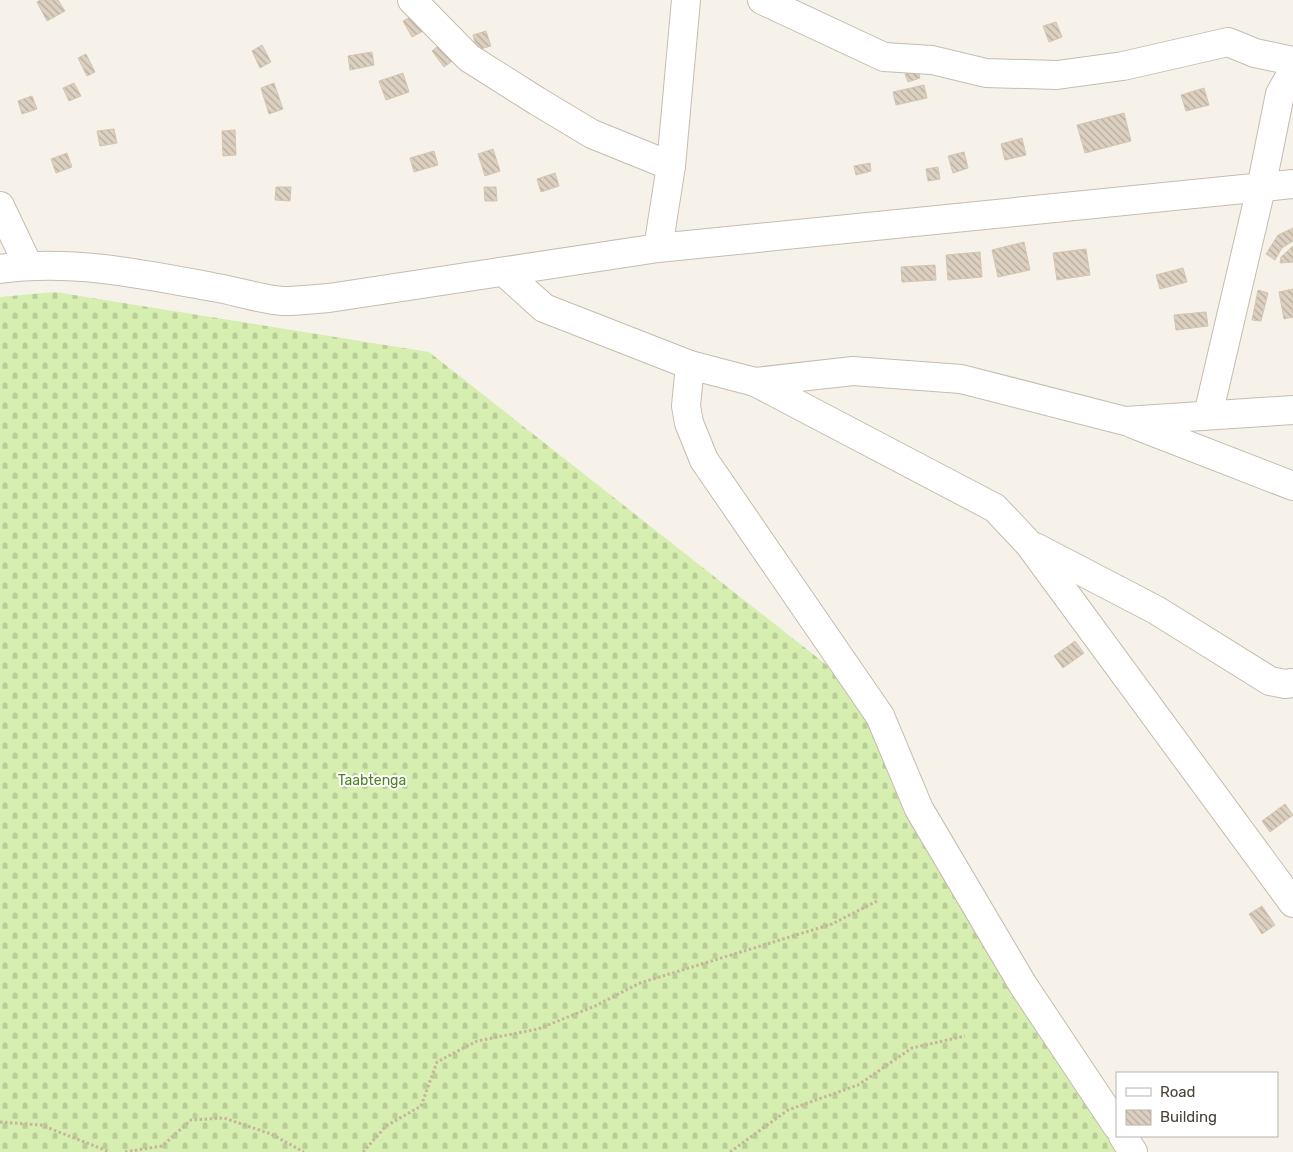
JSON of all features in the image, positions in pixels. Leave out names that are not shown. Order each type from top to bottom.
[{"type":"street","points":[[412,0],[469,58],[537,102],[592,134],[671,166]]},
{"type":"street","points":[[658,248],[671,166],[686,0]]},
{"type":"street","points":[[762,0],[884,57],[932,60],[986,73],[1057,75],[1123,66],[1228,42],[1255,53],[1293,61]]},
{"type":"street","points":[[1208,415],[1261,188],[1280,94],[1293,71]]},
{"type":"street","points":[[0,269],[28,265],[61,265],[114,271],[282,301],[329,298],[658,248],[1293,184]]},
{"type":"street","points":[[0,206],[28,265]]},
{"type":"street","points":[[504,272],[544,308],[690,364],[755,382],[995,508],[1029,544],[1293,903]]},
{"type":"street","points":[[690,364],[686,406],[689,423],[704,460],[880,716],[919,809],[1023,985],[1116,1124]]},
{"type":"street","points":[[755,382],[853,371],[961,379],[1125,421],[1293,486]]},
{"type":"street","points":[[1125,421],[1293,410]]},
{"type":"street","points":[[1029,544],[1156,610],[1270,681],[1286,684],[1293,683]]},
{"type":"street","points":[[1124,1137],[1133,1152]]},
{"type":"path","points":[[363,1152],[386,1126],[421,1106],[437,1062],[477,1041],[538,1029],[595,1006],[640,982],[832,924],[879,900]]},
{"type":"path","points":[[730,1152],[788,1110],[858,1085],[912,1048],[965,1036]]},
{"type":"path","points":[[125,1152],[162,1146],[191,1120],[224,1118],[271,1134],[304,1152]]},
{"type":"path","points":[[0,1122],[41,1125],[110,1152]]},
{"type":"green space","name":"Taabtenga","points":[[55,292],[429,352],[847,681],[1116,1105],[1116,1137],[1136,1137],[1146,1152],[0,1152],[0,297]]},
{"type":"building","points":[[40,0],[58,0],[65,11],[47,21],[37,2]]},
{"type":"building","points":[[418,13],[427,29],[412,37],[403,21]]},
{"type":"building","points":[[1056,22],[1062,37],[1049,42],[1043,26]]},
{"type":"building","points":[[486,31],[491,46],[477,50],[473,35]]},
{"type":"building","points":[[442,43],[455,59],[444,67],[432,51]]},
{"type":"building","points":[[262,45],[271,62],[260,68],[252,51]]},
{"type":"building","points":[[372,52],[374,65],[350,70],[348,56]]},
{"type":"building","points":[[86,54],[95,72],[87,76],[78,58]]},
{"type":"building","points":[[918,70],[920,78],[908,82],[905,74]]},
{"type":"building","points":[[403,73],[409,92],[386,100],[379,81]]},
{"type":"building","points":[[74,83],[81,96],[69,101],[63,88]]},
{"type":"building","points":[[274,83],[283,109],[269,114],[261,88]]},
{"type":"building","points":[[924,85],[927,98],[896,105],[893,92]]},
{"type":"building","points":[[1204,88],[1209,105],[1186,111],[1181,95]]},
{"type":"building","points":[[32,96],[37,109],[22,114],[18,101]]},
{"type":"building","points":[[1124,113],[1131,141],[1085,153],[1077,125]]},
{"type":"building","points":[[114,129],[117,143],[100,146],[97,131]]},
{"type":"building","points":[[235,130],[236,155],[223,156],[222,131]]},
{"type":"building","points":[[1022,138],[1026,155],[1005,160],[1001,144]]},
{"type":"building","points":[[493,149],[500,171],[485,176],[478,154]]},
{"type":"building","points":[[434,151],[438,165],[414,172],[410,158]]},
{"type":"building","points":[[964,152],[968,168],[953,173],[948,156]]},
{"type":"building","points":[[67,153],[72,167],[56,173],[51,159]]},
{"type":"building","points":[[870,163],[871,171],[856,175],[854,166]]},
{"type":"building","points":[[938,167],[940,179],[928,181],[926,169]]},
{"type":"building","points":[[555,173],[559,186],[541,192],[537,179]]},
{"type":"building","points":[[276,187],[291,187],[290,201],[275,200]]},
{"type":"building","points":[[484,187],[496,187],[497,201],[485,201]]},
{"type":"building","points":[[1293,228],[1293,241],[1282,248],[1275,260],[1266,254],[1278,235]]},
{"type":"building","points":[[1024,242],[1030,270],[998,277],[992,250]]},
{"type":"building","points":[[1293,246],[1293,262],[1280,263],[1281,257]]},
{"type":"building","points":[[1086,249],[1090,275],[1057,280],[1053,253]]},
{"type":"building","points":[[980,252],[982,277],[948,280],[946,255]]},
{"type":"building","points":[[935,265],[936,280],[902,282],[901,267]]},
{"type":"building","points":[[1183,268],[1187,282],[1160,289],[1156,275]]},
{"type":"building","points":[[1293,289],[1293,317],[1284,319],[1279,292]]},
{"type":"building","points":[[1258,290],[1268,293],[1261,321],[1252,320]]},
{"type":"building","points":[[1206,312],[1208,326],[1176,330],[1174,315]]},
{"type":"building","points":[[1075,641],[1084,653],[1063,668],[1054,656]]},
{"type":"building","points":[[1285,804],[1293,815],[1270,832],[1262,821]]},
{"type":"building","points":[[1262,906],[1275,925],[1262,934],[1249,914]]}]
